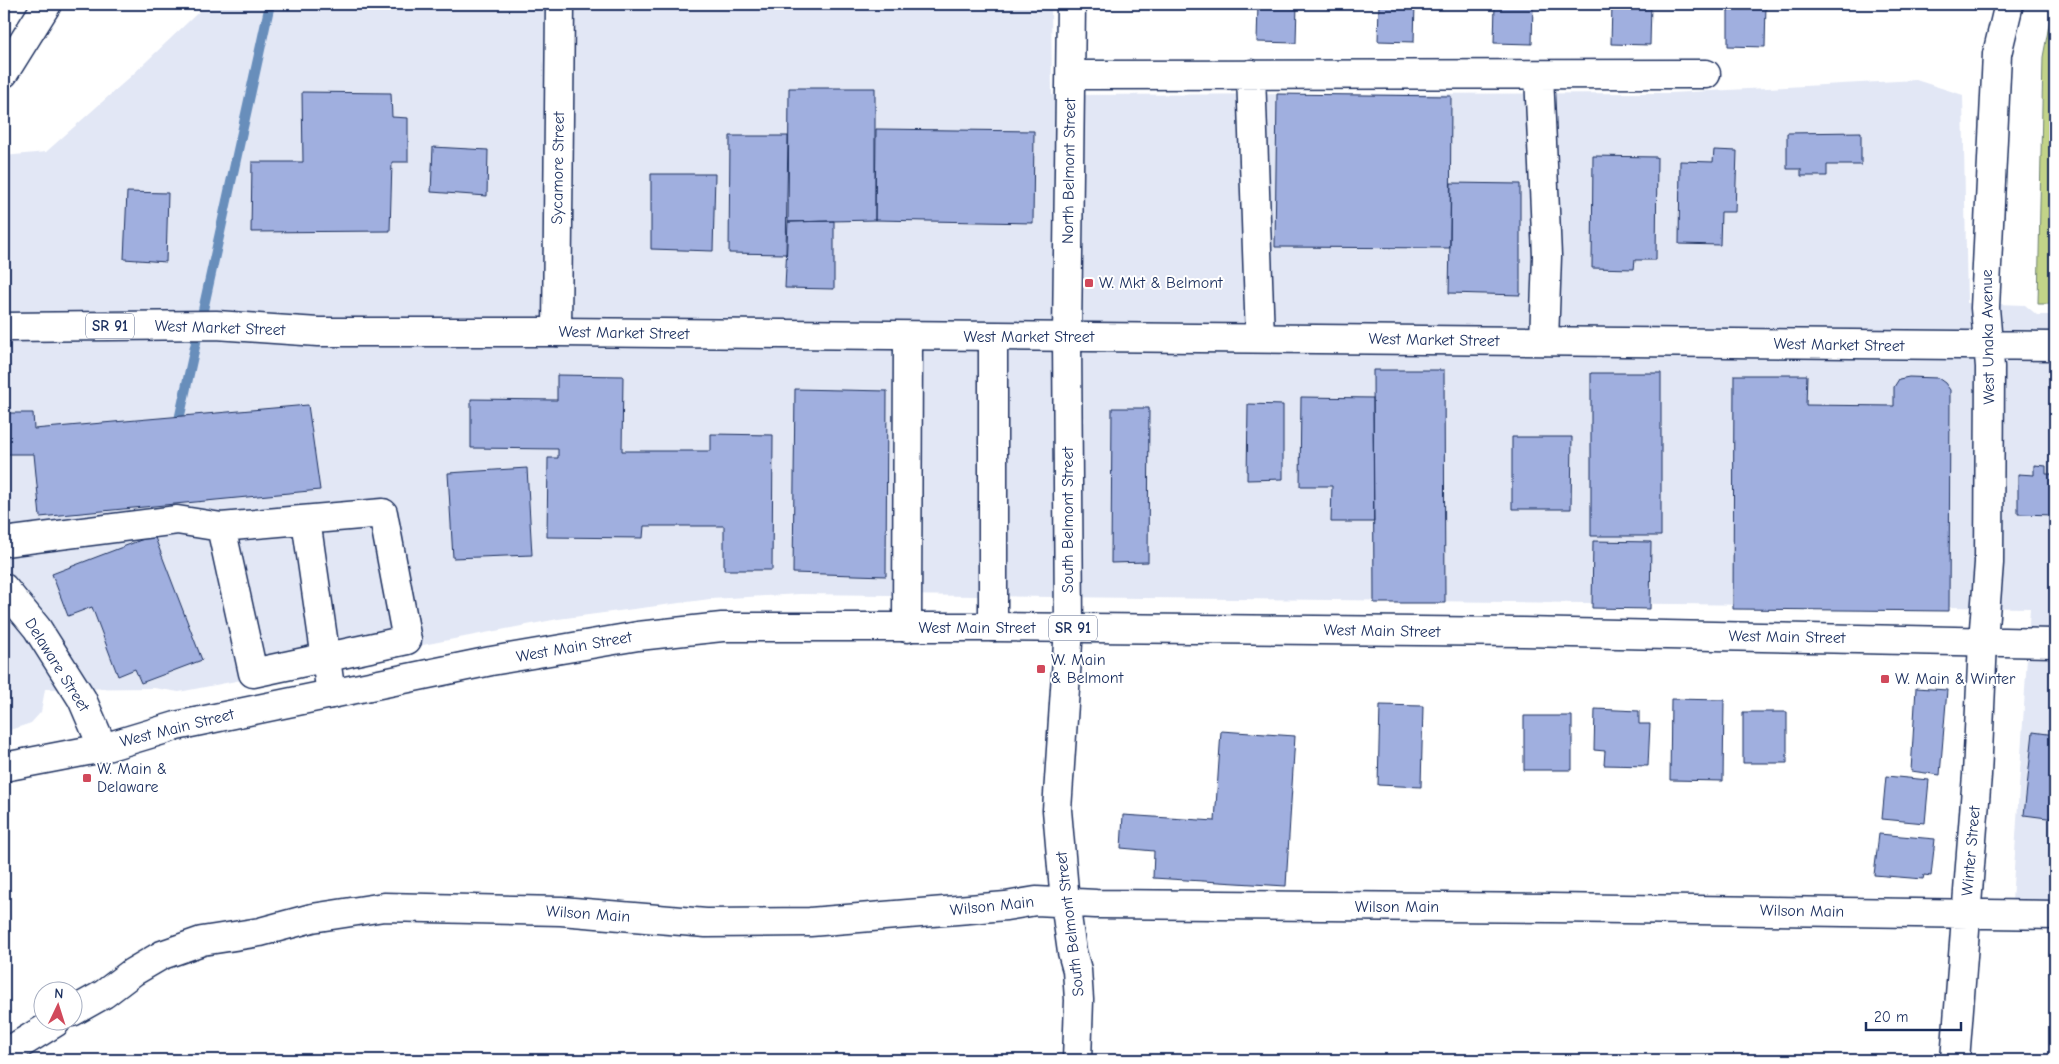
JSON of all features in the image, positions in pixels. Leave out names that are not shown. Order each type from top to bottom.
[{"type":"main road","points":[[4,73],[47,4]]},
{"type":"main road","name":"Sycamore Street","points":[[557,332],[560,4]]},
{"type":"main road","name":"North Belmont Street","points":[[1067,337],[1071,4]]},
{"type":"main road","name":"West Unaka Avenue","points":[[1983,641],[1988,563],[1990,367],[1985,308],[1997,54],[2009,4]]},
{"type":"main road","points":[[1251,74],[1260,338]]},
{"type":"main road","points":[[1071,75],[1706,74]]},
{"type":"main road","points":[[1539,75],[1547,256],[1544,341]]},
{"type":"main road","name":"West Market Street","points":[[4,327],[216,325],[318,332],[557,332],[2055,346]]},
{"type":"main road","points":[[907,628],[908,336]]},
{"type":"main road","points":[[993,337],[993,627]]},
{"type":"main road","name":"South Belmont Street","points":[[1067,337],[1069,628],[1057,810],[1065,902],[1072,952],[1077,970],[1079,1000],[1077,1060]]},
{"type":"main road","points":[[4,542],[177,520],[222,527],[382,513],[415,677]]},
{"type":"main road","points":[[306,520],[331,694]]},
{"type":"main road","points":[[222,527],[252,673],[407,640]]},
{"type":"main road","name":"Delaware Street","points":[[4,588],[37,628],[82,699],[103,748]]},
{"type":"main road","name":"West Main Street","points":[[4,767],[103,748],[176,726],[491,661],[638,636],[722,627],[993,627],[1533,632],[2055,643]]},
{"type":"main road","name":"Winter Street","points":[[1955,1060],[1977,774],[1983,641]]},
{"type":"main road","name":"Wilson Main","points":[[82,1006],[162,955],[202,941],[260,932],[312,918],[384,907],[561,911],[706,924],[810,922],[1006,906],[1036,901],[1096,904],[2055,915]]},
{"type":"main road","points":[[4,1054],[40,1032]]},
{"type":"path","points":[[2055,270],[2055,277]]},
{"type":"shaded area","points":[[207,4],[1051,4],[1052,95],[1671,93],[1916,80],[1963,95],[1967,303],[2025,305],[2037,315],[2055,315],[2055,903],[2012,902],[2030,608],[800,594],[710,599],[558,619],[179,692],[154,688],[45,689],[41,712],[31,723],[4,732],[4,156],[46,152],[129,78]]},
{"type":"green space","points":[[2053,4],[2055,4],[2055,304],[2038,304],[2043,57]]},
{"type":"building","points":[[1258,4],[1297,4],[1296,43],[1257,42]]},
{"type":"building","points":[[1379,4],[1415,4],[1414,42],[1378,41]]},
{"type":"building","points":[[1495,4],[1533,4],[1532,44],[1494,43]]},
{"type":"building","points":[[1612,4],[1651,4],[1650,45],[1611,44]]},
{"type":"building","points":[[1728,4],[1766,4],[1765,47],[1728,46]]},
{"type":"building","points":[[789,88],[875,88],[875,220],[788,222]]},
{"type":"building","points":[[302,92],[391,93],[392,117],[408,118],[408,162],[392,162],[390,231],[251,232],[252,162],[303,162]]},
{"type":"building","points":[[1277,94],[1451,96],[1450,248],[1275,247]]},
{"type":"building","points":[[876,129],[1034,131],[1033,223],[875,220]]},
{"type":"building","points":[[1861,132],[1861,165],[1827,165],[1827,176],[1801,176],[1801,169],[1787,169],[1787,133]]},
{"type":"building","points":[[730,136],[788,136],[786,254],[729,253]]},
{"type":"building","points":[[433,147],[488,150],[487,196],[431,192]]},
{"type":"building","points":[[1714,150],[1737,151],[1735,212],[1721,212],[1720,245],[1679,244],[1680,161],[1713,162]]},
{"type":"building","points":[[1593,156],[1657,157],[1656,260],[1635,260],[1634,269],[1592,268]]},
{"type":"building","points":[[651,174],[715,174],[713,251],[651,249]]},
{"type":"building","points":[[1451,183],[1520,184],[1520,295],[1449,293]]},
{"type":"building","points":[[127,192],[168,193],[166,262],[124,259]]},
{"type":"building","points":[[834,221],[834,289],[785,288],[788,222]]},
{"type":"building","points":[[1373,370],[1444,370],[1445,603],[1374,603]]},
{"type":"building","points":[[1591,373],[1661,373],[1661,536],[1591,536]]},
{"type":"building","points":[[557,375],[623,376],[622,451],[711,451],[711,434],[773,435],[772,570],[724,570],[724,526],[644,526],[643,538],[547,537],[548,458],[558,458],[558,449],[471,448],[471,399],[557,400]]},
{"type":"building","points":[[1734,375],[1807,375],[1806,405],[1894,406],[1894,387],[1899,379],[1909,377],[1938,378],[1945,383],[1950,390],[1949,611],[1733,609]]},
{"type":"building","points":[[795,389],[887,391],[886,576],[793,573]]},
{"type":"building","points":[[1301,397],[1373,398],[1374,522],[1331,522],[1332,486],[1300,486]]},
{"type":"building","points":[[1248,404],[1283,405],[1283,479],[1247,480]]},
{"type":"building","points":[[308,405],[320,490],[40,517],[34,454],[4,454],[4,413],[33,413],[34,429]]},
{"type":"building","points":[[1112,408],[1149,408],[1148,562],[1111,563]]},
{"type":"building","points":[[1512,437],[1572,437],[1571,509],[1512,509]]},
{"type":"building","points":[[2034,465],[2046,466],[2046,474],[2055,474],[2055,515],[2018,514],[2018,474],[2034,475]]},
{"type":"building","points":[[527,468],[532,555],[453,558],[448,473]]},
{"type":"building","points":[[154,535],[202,660],[141,683],[135,669],[118,676],[92,607],[68,616],[52,574]]},
{"type":"building","points":[[1593,541],[1651,542],[1650,609],[1592,608]]},
{"type":"building","points":[[1916,688],[1947,690],[1940,775],[1911,771]]},
{"type":"building","points":[[1671,699],[1724,700],[1723,781],[1670,780]]},
{"type":"building","points":[[1380,705],[1423,706],[1421,787],[1378,785]]},
{"type":"building","points":[[1595,709],[1639,711],[1639,724],[1650,724],[1648,766],[1604,765],[1605,751],[1594,750]]},
{"type":"building","points":[[1743,712],[1787,712],[1787,763],[1743,763]]},
{"type":"building","points":[[1524,716],[1572,716],[1572,770],[1524,770]]},
{"type":"building","points":[[1221,731],[1295,736],[1286,886],[1153,878],[1154,851],[1121,848],[1123,815],[1215,821]]},
{"type":"building","points":[[2033,732],[2055,735],[2055,819],[2024,815]]},
{"type":"building","points":[[1886,776],[1929,780],[1925,823],[1882,819]]},
{"type":"building","points":[[1879,834],[1935,839],[1931,876],[1924,875],[1923,879],[1874,875]]},
{"type":"waterway","points":[[177,429],[270,4]]},
{"type":"place","name":"W. Mkt & Belmont","points":[[1089,283]]},
{"type":"place","name":"W. Main & Belmont","points":[[1041,669]]},
{"type":"place","name":"W. Main & Winter","points":[[1885,679]]},
{"type":"place","name":"W. Main & Delaware","points":[[87,778]]}]
